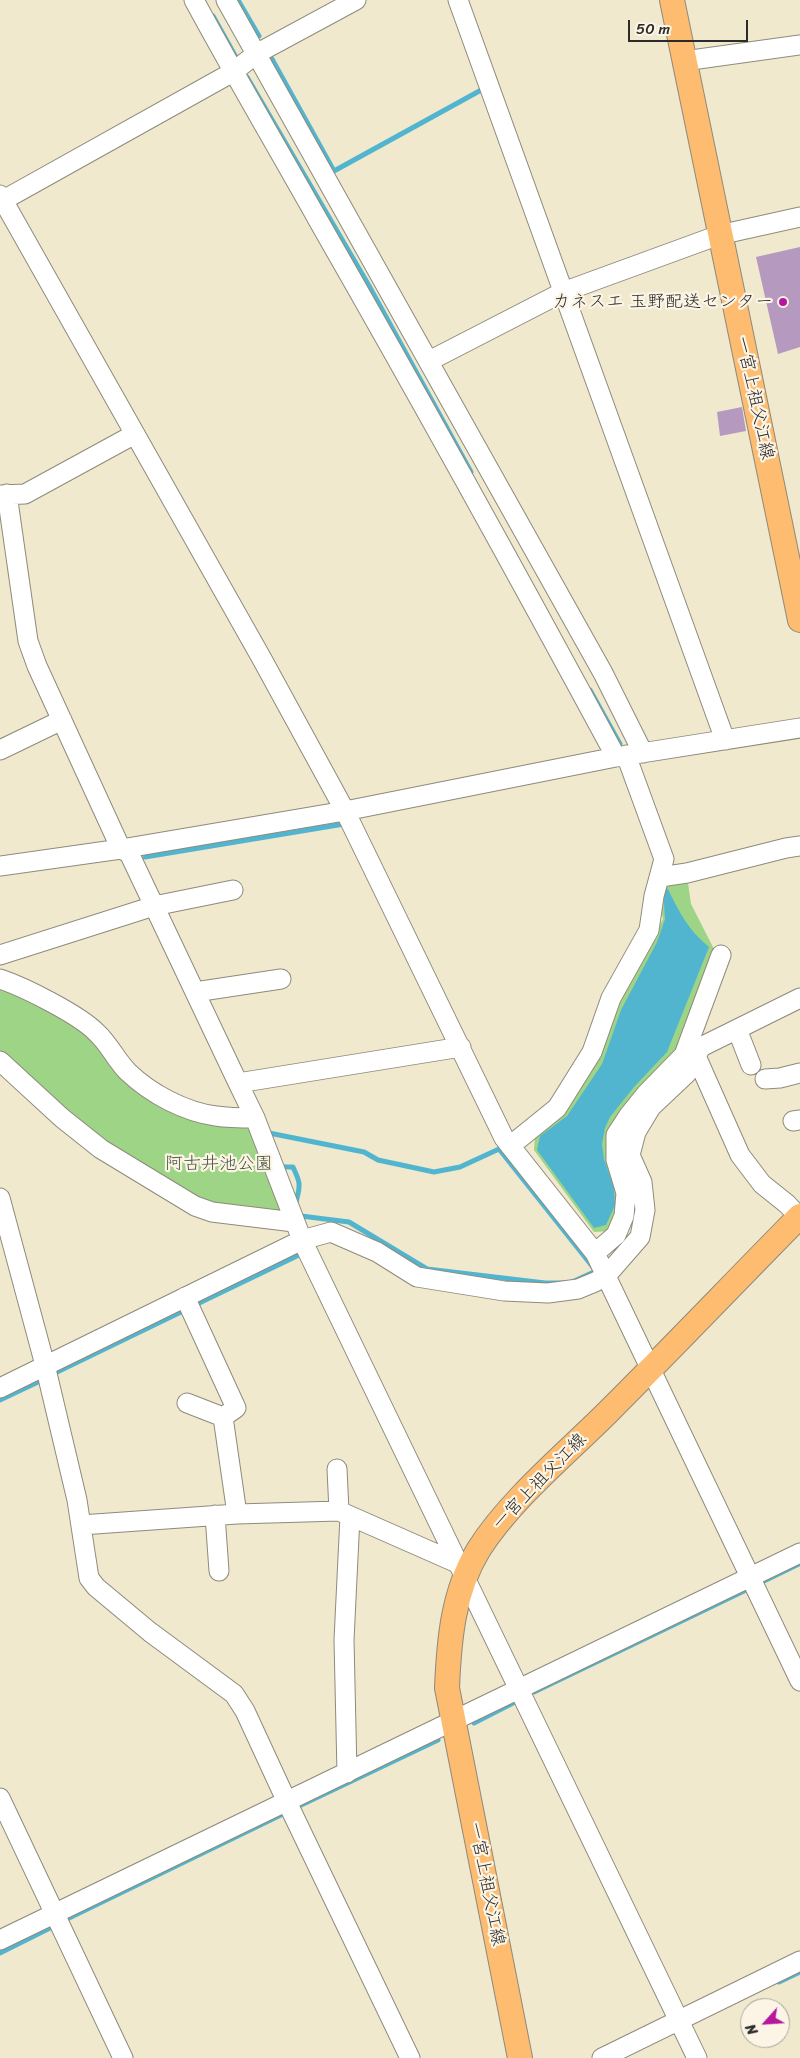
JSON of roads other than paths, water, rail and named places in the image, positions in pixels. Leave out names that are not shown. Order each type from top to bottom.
[{"type":"main road","name":"一宮上祖父江線","points":[[672,0],[800,620]]},
{"type":"main road","name":"一宮上祖父江線","points":[[520,2058],[447,1688],[450,1636],[461,1571],[511,1508],[651,1369],[799,1217]]},
{"type":"street","points":[[194,0],[522,583],[628,755]]},
{"type":"street","points":[[226,0],[603,673],[628,755],[664,859],[654,896],[649,930],[611,998],[592,1052],[557,1108],[510,1146]]},
{"type":"street","points":[[356,0],[256,54],[233,72],[1,200],[262,659],[345,811],[504,1138],[595,1254],[800,1680]]},
{"type":"street","points":[[458,0],[725,740]]},
{"type":"street","points":[[684,61],[800,46]]},
{"type":"street","points":[[429,361],[562,292],[719,235],[800,217]]},
{"type":"street","points":[[135,434],[25,494],[4,494],[28,641],[37,666],[121,849],[128,853],[238,1083],[254,1118],[302,1240],[697,2058]]},
{"type":"street","points":[[0,750],[62,720]]},
{"type":"street","points":[[0,866],[121,849],[345,811],[628,755],[800,728]]},
{"type":"street","points":[[660,876],[667,877],[687,873],[800,846]]},
{"type":"street","points":[[0,955],[154,906],[233,890]]},
{"type":"street","points":[[0,1388],[302,1240],[331,1232],[377,1252],[417,1277],[504,1292],[548,1293],[578,1289],[606,1276],[640,1237],[645,1210],[642,1182],[630,1155],[636,1132],[651,1107],[687,1073],[722,955]]},
{"type":"street","points":[[0,979],[16,984],[85,1023],[97,1033],[128,1072],[157,1094],[185,1108],[215,1116],[254,1118]]},
{"type":"street","points":[[196,992],[281,979]]},
{"type":"street","points":[[595,1254],[616,1235],[624,1216],[626,1193],[616,1160],[616,1135],[628,1115],[684,1055],[800,998]]},
{"type":"street","points":[[736,1029],[751,1065]]},
{"type":"street","points":[[238,1083],[460,1047]]},
{"type":"street","points":[[693,1049],[740,1155],[762,1184],[787,1204],[799,1217]]},
{"type":"street","points":[[0,1061],[62,1118],[101,1149],[195,1206],[212,1212],[294,1222]]},
{"type":"street","points":[[765,1079],[780,1078],[800,1073]]},
{"type":"street","points":[[0,1198],[45,1365],[77,1500],[89,1578],[96,1587],[150,1632],[234,1694],[245,1711],[410,2058]]},
{"type":"street","points":[[185,1297],[236,1408],[223,1417]]},
{"type":"street","points":[[187,1403],[223,1417]]},
{"type":"street","points":[[223,1417],[237,1514]]},
{"type":"street","points":[[337,1469],[345,1513],[344,1640],[347,1773]]},
{"type":"street","points":[[81,1525],[215,1515],[345,1513],[461,1571]]},
{"type":"street","points":[[215,1515],[219,1571]]},
{"type":"street","points":[[0,1940],[800,1554]]},
{"type":"street","points":[[0,1798],[123,2058]]},
{"type":"street","points":[[602,2058],[625,2053],[678,2020],[800,1961]]},
{"type":"water","points":[[663,888],[668,889],[685,921],[709,947],[667,1052],[634,1087],[610,1117],[605,1128],[602,1144],[604,1159],[614,1188],[615,1205],[606,1225],[594,1228],[537,1150],[540,1136],[567,1116],[602,1064],[621,1010],[657,942],[665,919]]},
{"type":"waterway","points":[[238,0],[259,36]]},
{"type":"waterway","points":[[213,16],[237,59]]},
{"type":"waterway","points":[[272,59],[334,171],[483,89]]},
{"type":"waterway","points":[[247,77],[368,284],[471,472]]},
{"type":"waterway","points":[[590,690],[620,744]]},
{"type":"waterway","points":[[145,857],[344,824]]},
{"type":"waterway","points":[[269,1133],[364,1152],[378,1160],[434,1172],[460,1167],[499,1149],[596,1271],[570,1283],[545,1283],[427,1269],[349,1222],[301,1216],[296,1202],[299,1189],[298,1178],[293,1167],[281,1167],[269,1133]]},
{"type":"waterway","points":[[195,1305],[301,1254]]},
{"type":"waterway","points":[[55,1373],[183,1311]]},
{"type":"waterway","points":[[0,1400],[38,1382]]},
{"type":"waterway","points":[[764,1581],[799,1564]]},
{"type":"waterway","points":[[534,1692],[744,1591]]},
{"type":"waterway","points":[[474,1723],[517,1701]]},
{"type":"waterway","points":[[299,1806],[438,1740]]},
{"type":"waterway","points":[[67,1919],[285,1813]]},
{"type":"waterway","points":[[0,1953],[52,1927]]},
{"type":"waterway","points":[[779,1982],[800,1972]]},
{"type":"place","name":"カネスエ 玉野配送センター","points":[[783,302]]},
{"type":"park label","name":"阿古井池公園","points":[[219,1164]]}]
